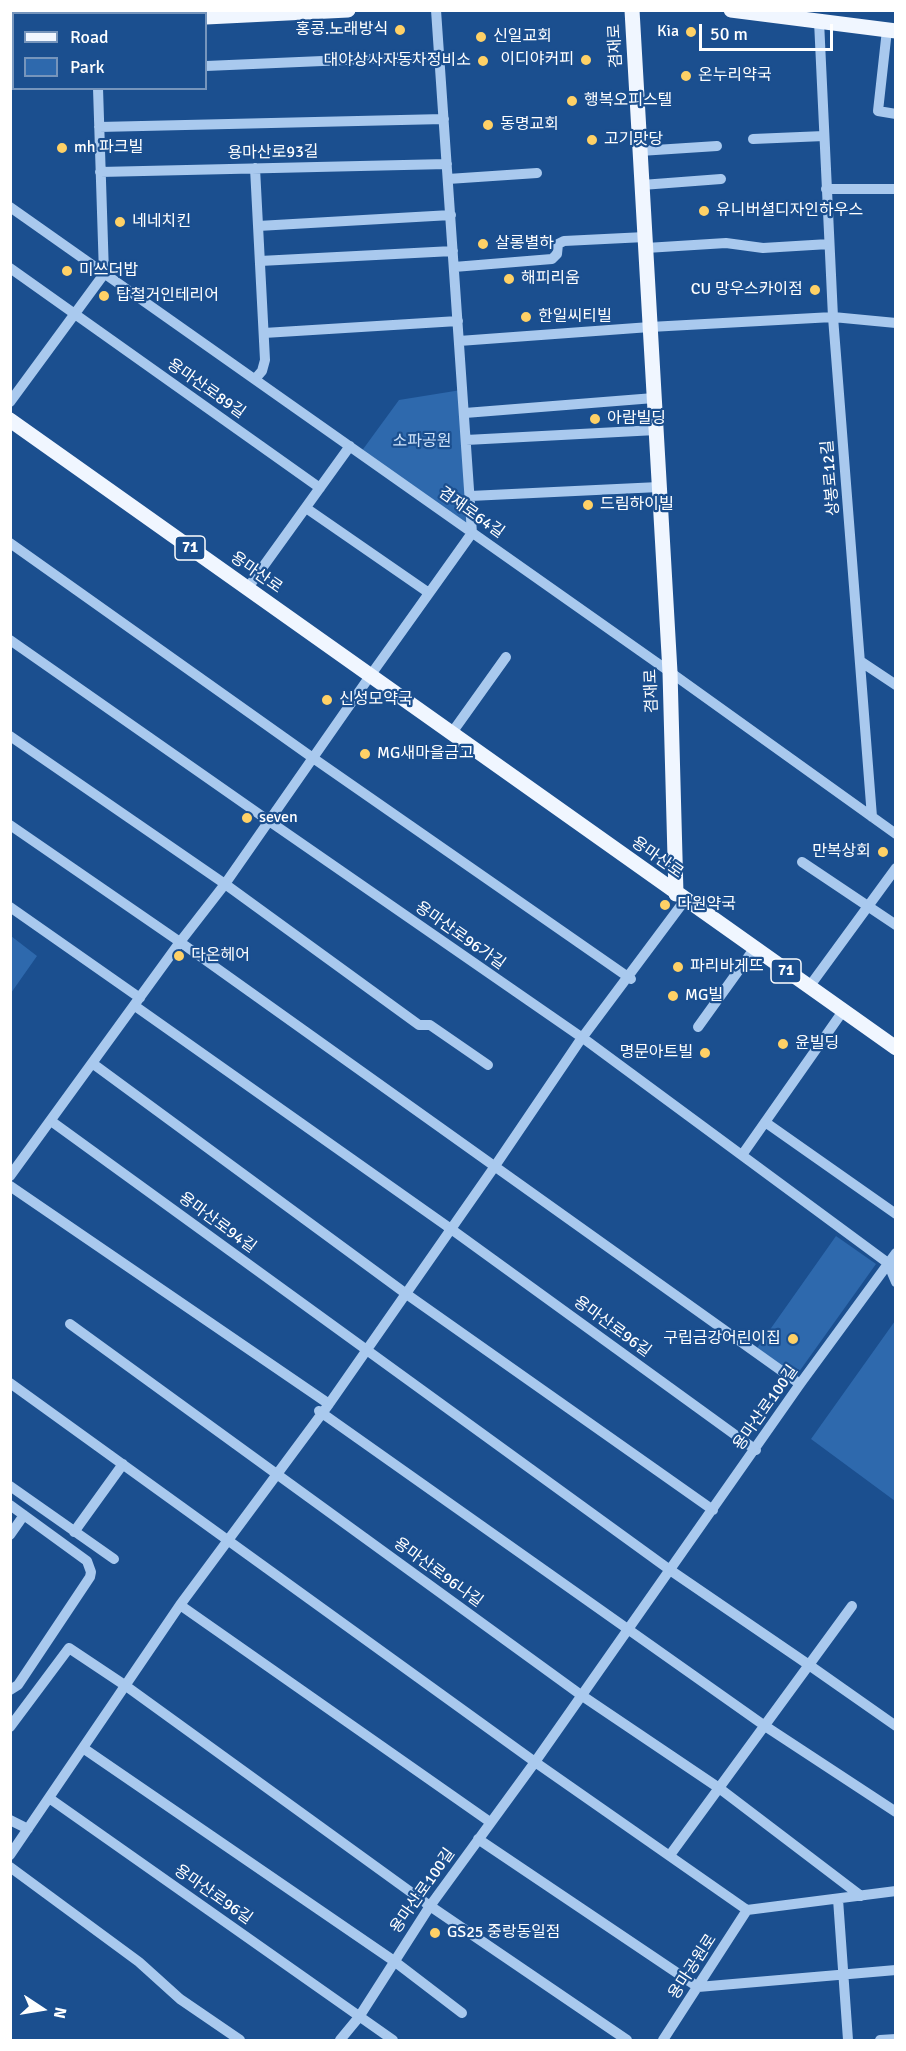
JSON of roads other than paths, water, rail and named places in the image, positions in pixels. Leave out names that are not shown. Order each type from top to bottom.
[{"type":"main road","points":[[207,17],[348,10]]},
{"type":"main road","name":"겸재로","points":[[632,10],[681,897]]},
{"type":"main road","points":[[731,10],[891,31]]},
{"type":"main road","name":"용마산로","points":[[10,420],[896,1048]]},
{"type":"street","points":[[10,1176],[180,942],[225,884],[472,533],[436,10]]},
{"type":"street","name":"상봉로12길","points":[[819,21],[833,316],[872,817]]},
{"type":"street","points":[[891,31],[878,111],[896,114]]},
{"type":"street","points":[[207,66],[439,56]]},
{"type":"street","points":[[10,402],[104,274],[98,90]]},
{"type":"street","name":"용마산로93길","points":[[99,127],[444,119]]},
{"type":"street","points":[[753,139],[824,136]]},
{"type":"street","points":[[640,151],[717,146]]},
{"type":"street","name":"용마산로93길","points":[[100,172],[447,164]]},
{"type":"street","points":[[255,168],[264,333],[264,365],[255,380]]},
{"type":"street","points":[[448,178],[537,173]]},
{"type":"street","points":[[642,185],[721,179]]},
{"type":"street","points":[[826,189],[896,189]]},
{"type":"street","name":"겸재로64길","points":[[10,207],[896,834]]},
{"type":"street","points":[[258,226],[451,215]]},
{"type":"street","points":[[454,267],[552,259],[557,254],[558,244],[564,241],[726,243],[763,248],[829,244]]},
{"type":"street","points":[[260,261],[453,251]]},
{"type":"street","name":"용마산로89길","points":[[10,268],[320,488]]},
{"type":"street","points":[[459,341],[833,316],[896,323]]},
{"type":"street","points":[[264,333],[458,321]]},
{"type":"street","points":[[465,412],[654,398]]},
{"type":"street","points":[[466,440],[656,429]]},
{"type":"street","points":[[247,589],[350,446]]},
{"type":"street","points":[[470,496],[659,487]]},
{"type":"street","points":[[306,508],[429,593]]},
{"type":"street","points":[[10,543],[629,978]]},
{"type":"street","name":"용마산로96가길","points":[[10,640],[583,1038],[892,1266]]},
{"type":"street","points":[[451,734],[506,657]]},
{"type":"street","points":[[860,661],[896,685]]},
{"type":"street","points":[[10,736],[225,884],[419,1025],[430,1025],[488,1065]]},
{"type":"street","points":[[10,825],[180,942],[801,1384]]},
{"type":"street","points":[[802,862],[896,925]]},
{"type":"street","points":[[809,987],[896,868]]},
{"type":"street","points":[[10,1855],[180,1605],[366,1350],[583,1038],[629,978],[681,897]]},
{"type":"street","points":[[10,907],[137,1002],[451,1228]]},
{"type":"street","points":[[698,1027],[754,949]]},
{"type":"street","points":[[742,1155],[843,1011]]},
{"type":"street","points":[[92,1063],[405,1293],[713,1510]]},
{"type":"street","name":"용마산로94길","points":[[51,1121],[670,1570]]},
{"type":"street","points":[[765,1122],[896,1214]]},
{"type":"street","points":[[10,1186],[765,1726],[896,1812]]},
{"type":"street","name":"용마산로96길","points":[[451,1228],[756,1450]]},
{"type":"street","name":"용마산로100길","points":[[340,2040],[359,2017],[430,1906],[535,1762],[801,1384],[892,1266],[896,1252]]},
{"type":"street","points":[[892,1266],[896,1282]]},
{"type":"street","points":[[70,1324],[276,1475]]},
{"type":"street","points":[[10,1383],[535,1762],[747,1910],[896,1891]]},
{"type":"street","points":[[75,1532],[123,1464]]},
{"type":"street","name":"용마산로96나길","points":[[276,1475],[581,1695]]},
{"type":"street","points":[[13,1492],[114,1559]]},
{"type":"street","points":[[10,1505],[87,1561],[91,1572],[90,1577],[18,1685],[10,1690]]},
{"type":"street","points":[[10,1535],[24,1515]]},
{"type":"street","points":[[670,1570],[896,1726]]},
{"type":"street","points":[[180,1605],[490,1822]]},
{"type":"street","points":[[670,1855],[852,1606]]},
{"type":"street","points":[[10,1727],[69,1648],[126,1686],[430,1906],[627,2040]]},
{"type":"street","points":[[581,1695],[719,1788],[861,1896]]},
{"type":"street","points":[[83,1748],[394,1961],[462,2013]]},
{"type":"street","name":"용마산로96길","points":[[49,1798],[393,2040]]},
{"type":"street","points":[[10,1820],[28,1829]]},
{"type":"street","points":[[478,1839],[698,1987],[896,1970]]},
{"type":"street","points":[[10,1867],[140,1962],[180,1999],[240,2040]]},
{"type":"street","points":[[838,1899],[848,2040]]},
{"type":"street","name":"용마공원로","points":[[663,2040],[747,1910]]},
{"type":"street","points":[[880,2040],[896,2039]]},
{"type":"place","name":"홍콩.노래방식","points":[[400,30]]},
{"type":"place","name":"Kia","points":[[691,32]]},
{"type":"place","name":"신일교회","points":[[481,37]]},
{"type":"place","name":"이디야커피","points":[[586,60]]},
{"type":"place","name":"대야상사자동차정비소","points":[[483,61]]},
{"type":"place","name":"온누리약국","points":[[686,76]]},
{"type":"place","name":"행복오피스텔","points":[[572,101]]},
{"type":"place","name":"동명교회","points":[[488,125]]},
{"type":"place","name":"고기맛당","points":[[592,140]]},
{"type":"place","name":"mh 파크빌","points":[[62,148]]},
{"type":"place","name":"유니버셜디자인하우스","points":[[704,211]]},
{"type":"place","name":"네네치킨","points":[[120,222]]},
{"type":"place","name":"살롱별하","points":[[483,244]]},
{"type":"place","name":"미쓰더밥","points":[[67,271]]},
{"type":"place","name":"해피리움","points":[[509,279]]},
{"type":"place","name":"CU 망우스카이점","points":[[815,290]]},
{"type":"place","name":"탑철거인테리어","points":[[104,296]]},
{"type":"place","name":"한일씨티빌","points":[[526,317]]},
{"type":"place","name":"아람빌딩","points":[[595,419]]},
{"type":"place","name":"드림하이빌","points":[[588,505]]},
{"type":"place","name":"신성모약국","points":[[327,700]]},
{"type":"place","name":"MG새마을금고","points":[[365,754]]},
{"type":"place","name":"seven","points":[[247,818]]},
{"type":"place","name":"만복상회","points":[[883,852]]},
{"type":"place","name":"다원약국","points":[[665,905]]},
{"type":"place","name":"다온헤어","points":[[179,956]]},
{"type":"place","name":"파리바게뜨","points":[[678,967]]},
{"type":"place","name":"MG빌","points":[[673,996]]},
{"type":"place","name":"윤빌딩","points":[[783,1044]]},
{"type":"place","name":"명문아트빌","points":[[705,1053]]},
{"type":"place","name":"구립금강어린이집","points":[[793,1339]]},
{"type":"place","name":"GS25 중랑동일점","points":[[435,1933]]},
{"type":"park label","name":"소파공원","points":[[422,442]]}]
